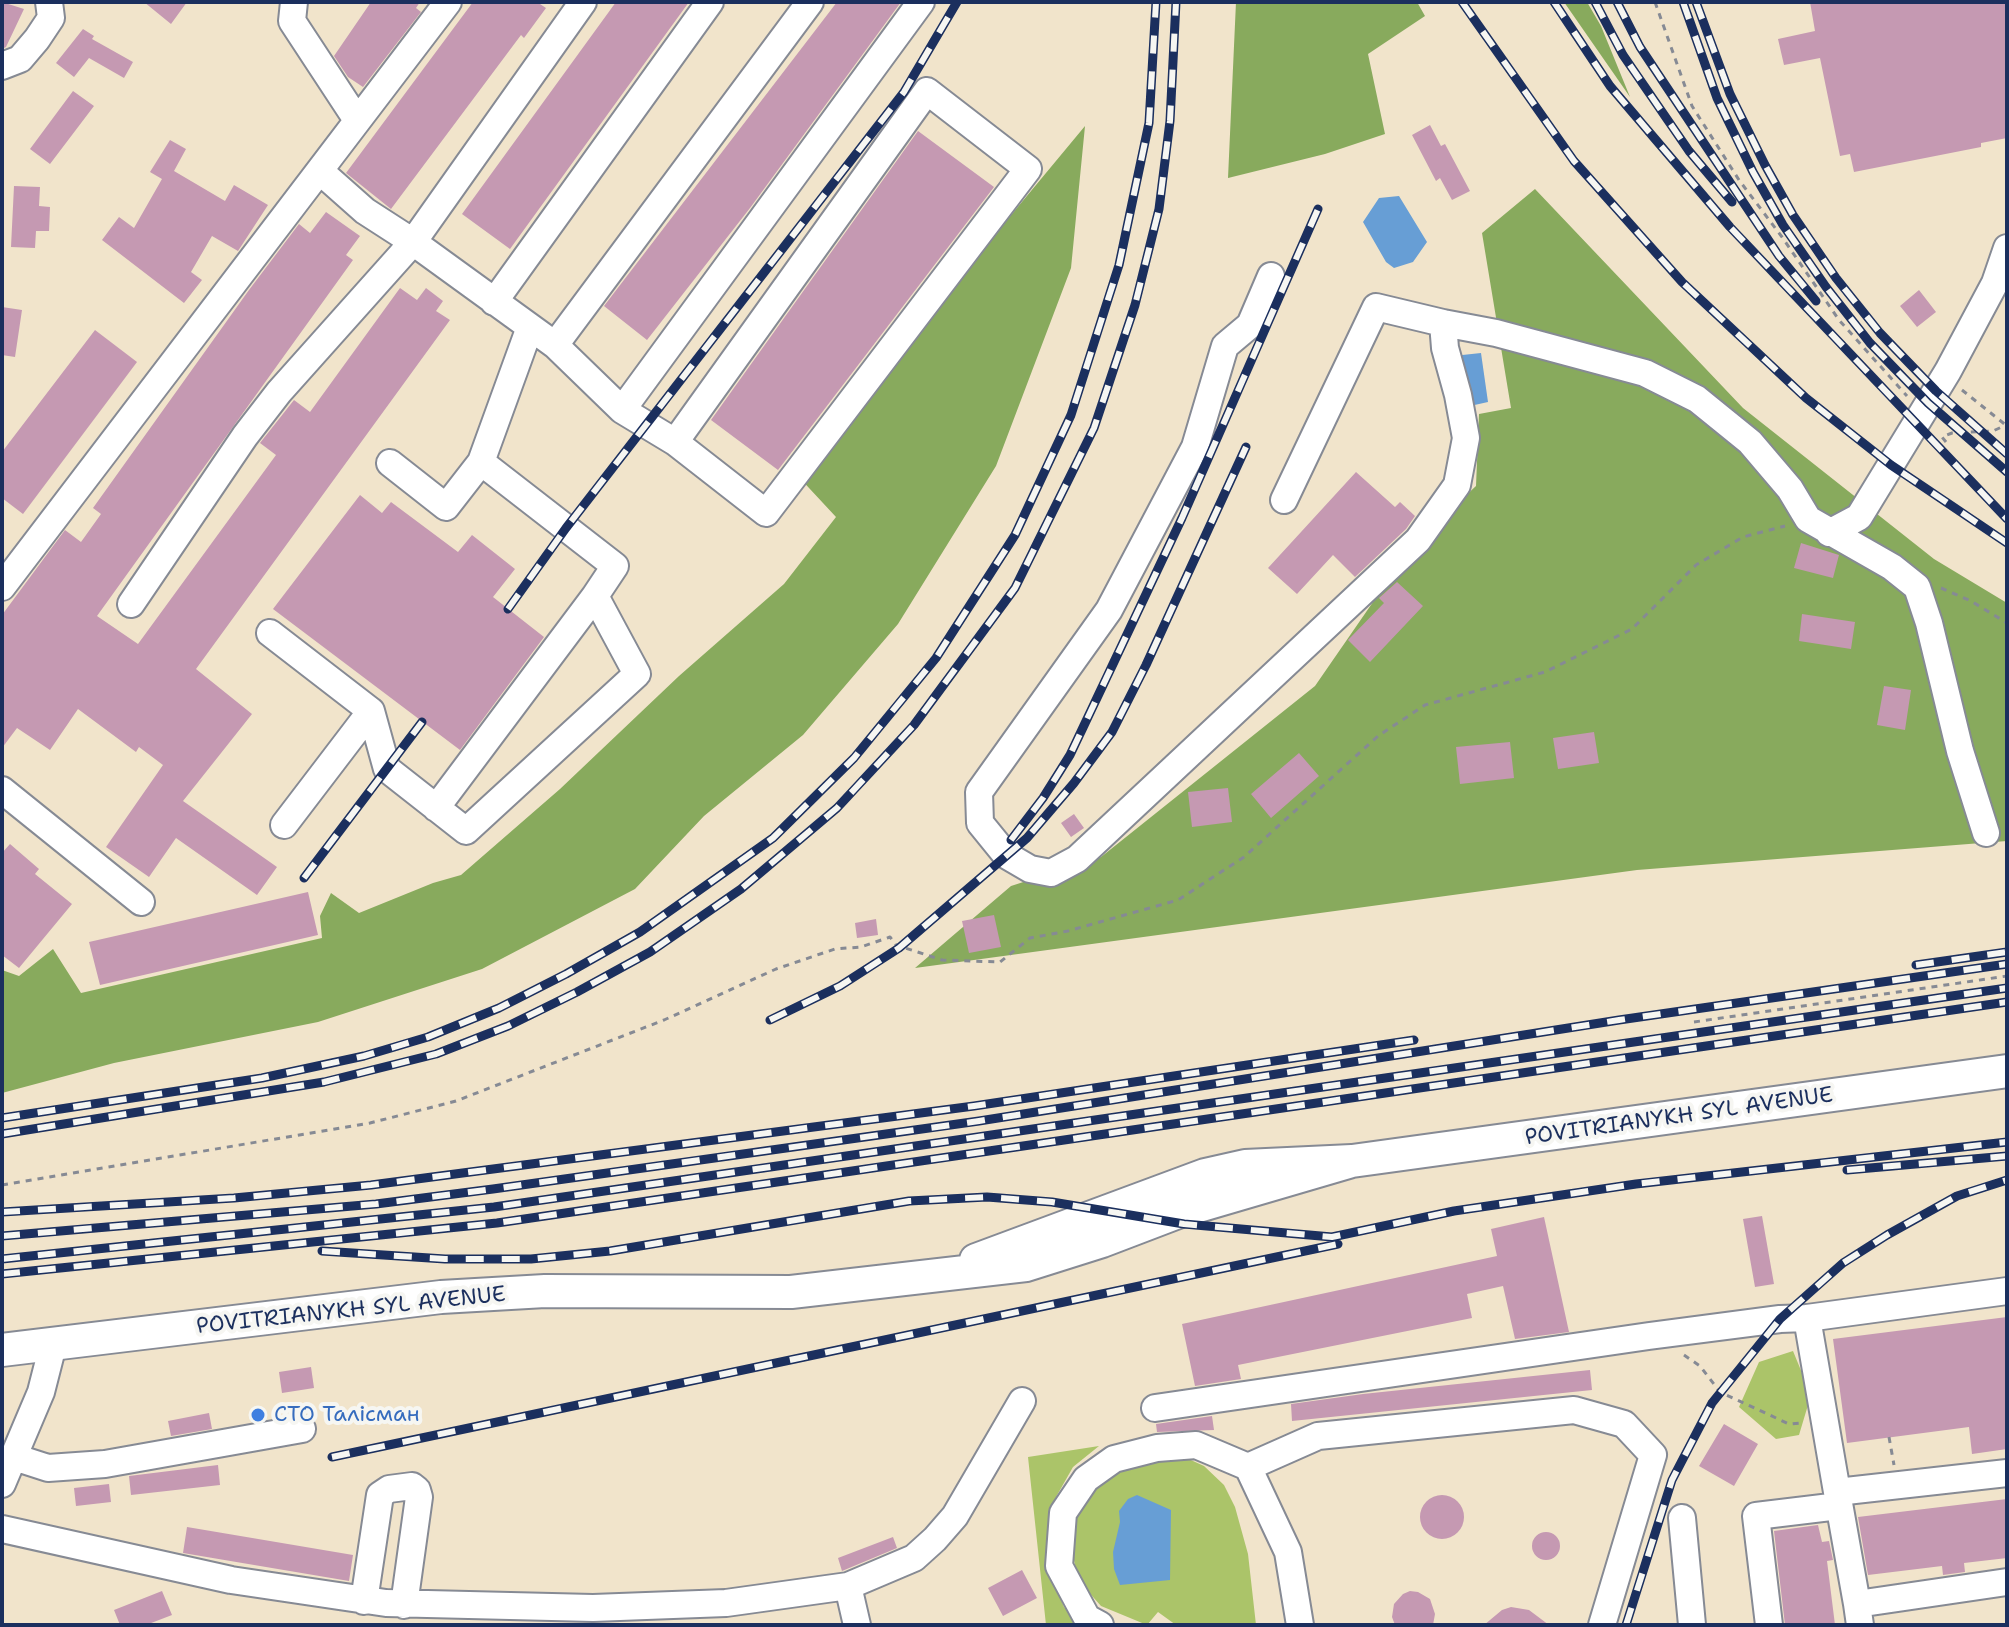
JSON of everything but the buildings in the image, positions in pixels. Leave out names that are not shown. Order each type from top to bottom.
[{"type":"main road","name":"POVITRIANYKH SYL AVENUE","points":[[2,1350],[441,1297],[545,1291],[791,1292],[879,1284],[940,1274],[1205,1175],[1245,1166],[1352,1161],[2007,1071]]},
{"type":"street","points":[[2,66],[20,59],[37,39],[51,18],[49,2]]},
{"type":"street","points":[[294,2],[292,21],[357,120]]},
{"type":"street","points":[[2,587],[448,2]]},
{"type":"street","points":[[131,604],[245,436],[279,392],[413,242],[583,2]]},
{"type":"street","points":[[494,302],[710,2]]},
{"type":"street","points":[[555,345],[810,2]]},
{"type":"street","points":[[622,410],[921,2]]},
{"type":"street","points":[[321,172],[365,211],[555,345],[622,410],[675,442],[766,513],[1028,169],[927,91],[675,442]]},
{"type":"street","points":[[1818,526],[1859,517],[1951,365],[1995,283],[2007,248]]},
{"type":"street","points":[[1271,276],[1250,325],[1225,346],[1195,447],[1109,610],[979,792],[980,823],[1006,855],[1030,869],[1051,873],[1077,859],[1418,540],[1457,485],[1466,438],[1445,348],[1443,323]]},
{"type":"street","points":[[1284,500],[1376,307],[1496,333],[1645,373],[1697,399],[1750,442],[1818,526],[1892,567],[1917,587],[1929,623],[1960,751],[1986,833]]},
{"type":"street","points":[[390,463],[446,507],[481,462],[530,327]]},
{"type":"street","points":[[436,808],[615,566],[481,462]]},
{"type":"street","points":[[270,633],[371,711],[387,769],[466,831],[637,674],[595,596]]},
{"type":"street","points":[[284,825],[371,711]]},
{"type":"street","points":[[2,790],[141,902]]},
{"type":"street","points":[[1155,1408],[1649,1336],[2007,1291]]},
{"type":"street","points":[[1807,1318],[1859,1615],[2007,1582]]},
{"type":"street","points":[[2,1484],[41,1392],[53,1345]]},
{"type":"street","points":[[2,1529],[231,1580],[385,1608],[593,1608],[728,1614],[848,1586],[914,1558],[955,1516],[1022,1401]]},
{"type":"street","points":[[1248,1467],[1318,1436],[1574,1410],[1624,1424],[1653,1455],[1602,1625]]},
{"type":"street","points":[[14,1457],[48,1468],[105,1464],[302,1429]]},
{"type":"street","points":[[1100,1625],[1087,1618],[1059,1566],[1063,1513],[1086,1479],[1114,1459],[1157,1448],[1196,1445],[1248,1467],[1288,1552],[1300,1625]]},
{"type":"street","points":[[1769,1625],[1756,1516],[1838,1499],[2007,1473]]},
{"type":"street","points":[[1682,1518],[1692,1625]]},
{"type":"street","points":[[848,1586],[857,1625]]},
{"type":"path","points":[[1655,2],[1692,106],[1739,180],[1839,320],[1923,412]]},
{"type":"path","points":[[1946,442],[1942,437],[1952,433],[1993,431],[2006,425],[1958,387],[1951,365]]},
{"type":"path","points":[[2,1185],[355,1126],[456,1101],[664,1020],[776,969],[835,949],[861,947],[890,937],[896,945],[942,960],[1000,962],[1030,938],[1068,931],[1178,900],[1244,857],[1378,736],[1425,705],[1545,672],[1632,629],[1696,565],[1743,537],[1818,526]]},
{"type":"path","points":[[1917,587],[1939,587],[1971,601],[2007,623]]},
{"type":"path","points":[[1694,1022],[2007,976]]},
{"type":"path","points":[[1683,1355],[1700,1366],[1720,1392],[1754,1409],[1789,1424],[1825,1420]]},
{"type":"green space","points":[[1236,2],[1417,2],[1425,16],[1368,54],[1385,134],[1325,154],[1228,178]]},
{"type":"green space","points":[[1564,2],[1587,2],[1601,26],[1630,97]]},
{"type":"green space","points":[[1085,126],[1071,268],[996,466],[898,624],[803,735],[704,816],[635,889],[482,969],[318,1022],[114,1063],[2,1093],[2,970],[19,976],[53,949],[81,993],[322,938],[320,916],[331,893],[359,913],[461,875],[560,789],[679,676],[784,584],[836,517],[796,474]]},
{"type":"green space","points":[[1535,189],[1743,408],[1934,559],[2007,603],[2007,841],[1637,870],[915,968],[1011,886],[1101,857],[1315,686],[1411,547],[1476,486],[1479,414],[1511,408],[1482,233]]},
{"type":"green space","points":[[1793,1351],[1811,1395],[1799,1435],[1776,1439],[1739,1407],[1759,1362]]},
{"type":"green space","points":[[1099,1446],[1073,1467],[1056,1497],[1050,1520],[1054,1583],[1064,1607],[1083,1625],[1046,1625],[1028,1457]]},
{"type":"green space","points":[[1182,1456],[1204,1466],[1224,1485],[1235,1507],[1248,1554],[1256,1625],[1176,1625],[1158,1612],[1147,1625],[1101,1606],[1085,1588],[1076,1570],[1071,1546],[1078,1504],[1119,1465]]},
{"type":"water","points":[[1399,196],[1427,242],[1413,262],[1394,268],[1386,262],[1363,222],[1379,198]]},
{"type":"water","points":[[1481,353],[1488,402],[1461,408],[1453,356]]},
{"type":"water","points":[[1137,1495],[1171,1510],[1170,1580],[1120,1585],[1114,1569],[1113,1552],[1120,1522],[1119,1511],[1128,1499]]},
{"type":"railway","points":[[508,609],[566,528],[904,92],[957,2]]},
{"type":"railway","points":[[2,1118],[262,1078],[364,1056],[428,1037],[499,1008],[640,932],[773,838],[854,758],[936,658],[1015,535],[1071,415],[1119,265],[1149,123],[1156,2]]},
{"type":"railway","points":[[2,1134],[324,1082],[436,1054],[508,1026],[650,952],[741,889],[837,808],[914,725],[1015,588],[1094,428],[1135,305],[1159,209],[1170,121],[1176,2]]},
{"type":"railway","points":[[1462,2],[1574,161],[1682,282],[1806,398],[1891,465],[2007,543]]},
{"type":"railway","points":[[1554,2],[1610,86],[1730,227],[2007,519]]},
{"type":"railway","points":[[1595,2],[1623,55],[1689,151],[1732,202]]},
{"type":"railway","points":[[1617,2],[1640,47],[1779,256],[1816,301]]},
{"type":"railway","points":[[1683,2],[1717,98],[1783,225],[1870,343],[1928,403],[2007,472]]},
{"type":"railway","points":[[1696,2],[1730,94],[1765,165],[1793,215],[1836,278],[1880,333],[1936,391],[2007,454]]},
{"type":"railway","points":[[1011,840],[1070,755],[1182,518],[1318,209]]},
{"type":"railway","points":[[770,1020],[840,986],[899,948],[1027,838],[1074,783],[1112,732],[1246,447]]},
{"type":"railway","points":[[304,878],[422,722]]},
{"type":"railway","points":[[1916,965],[2007,952]]},
{"type":"railway","points":[[2,1236],[376,1204],[493,1189],[979,1121],[1619,1020],[2007,964]]},
{"type":"railway","points":[[2,1259],[494,1207],[2007,988]]},
{"type":"railway","points":[[2,1274],[497,1223],[2007,1002]]},
{"type":"railway","points":[[2,1212],[234,1198],[371,1185],[974,1106],[1414,1040]]},
{"type":"railway","points":[[322,1251],[445,1259],[531,1259],[610,1251],[909,1201],[987,1197],[1052,1202],[1184,1224],[1332,1237],[1454,1211],[1636,1184],[2007,1142]]},
{"type":"railway","points":[[1847,1170],[2007,1156]]},
{"type":"railway","points":[[1626,1625],[1672,1480],[1712,1403],[1780,1319],[1843,1263],[1887,1235],[1957,1196],[2007,1180]]},
{"type":"railway","points":[[332,1457],[1338,1244]]},
{"type":"place","name":"СТО Талісман","points":[[258,1415]]}]
